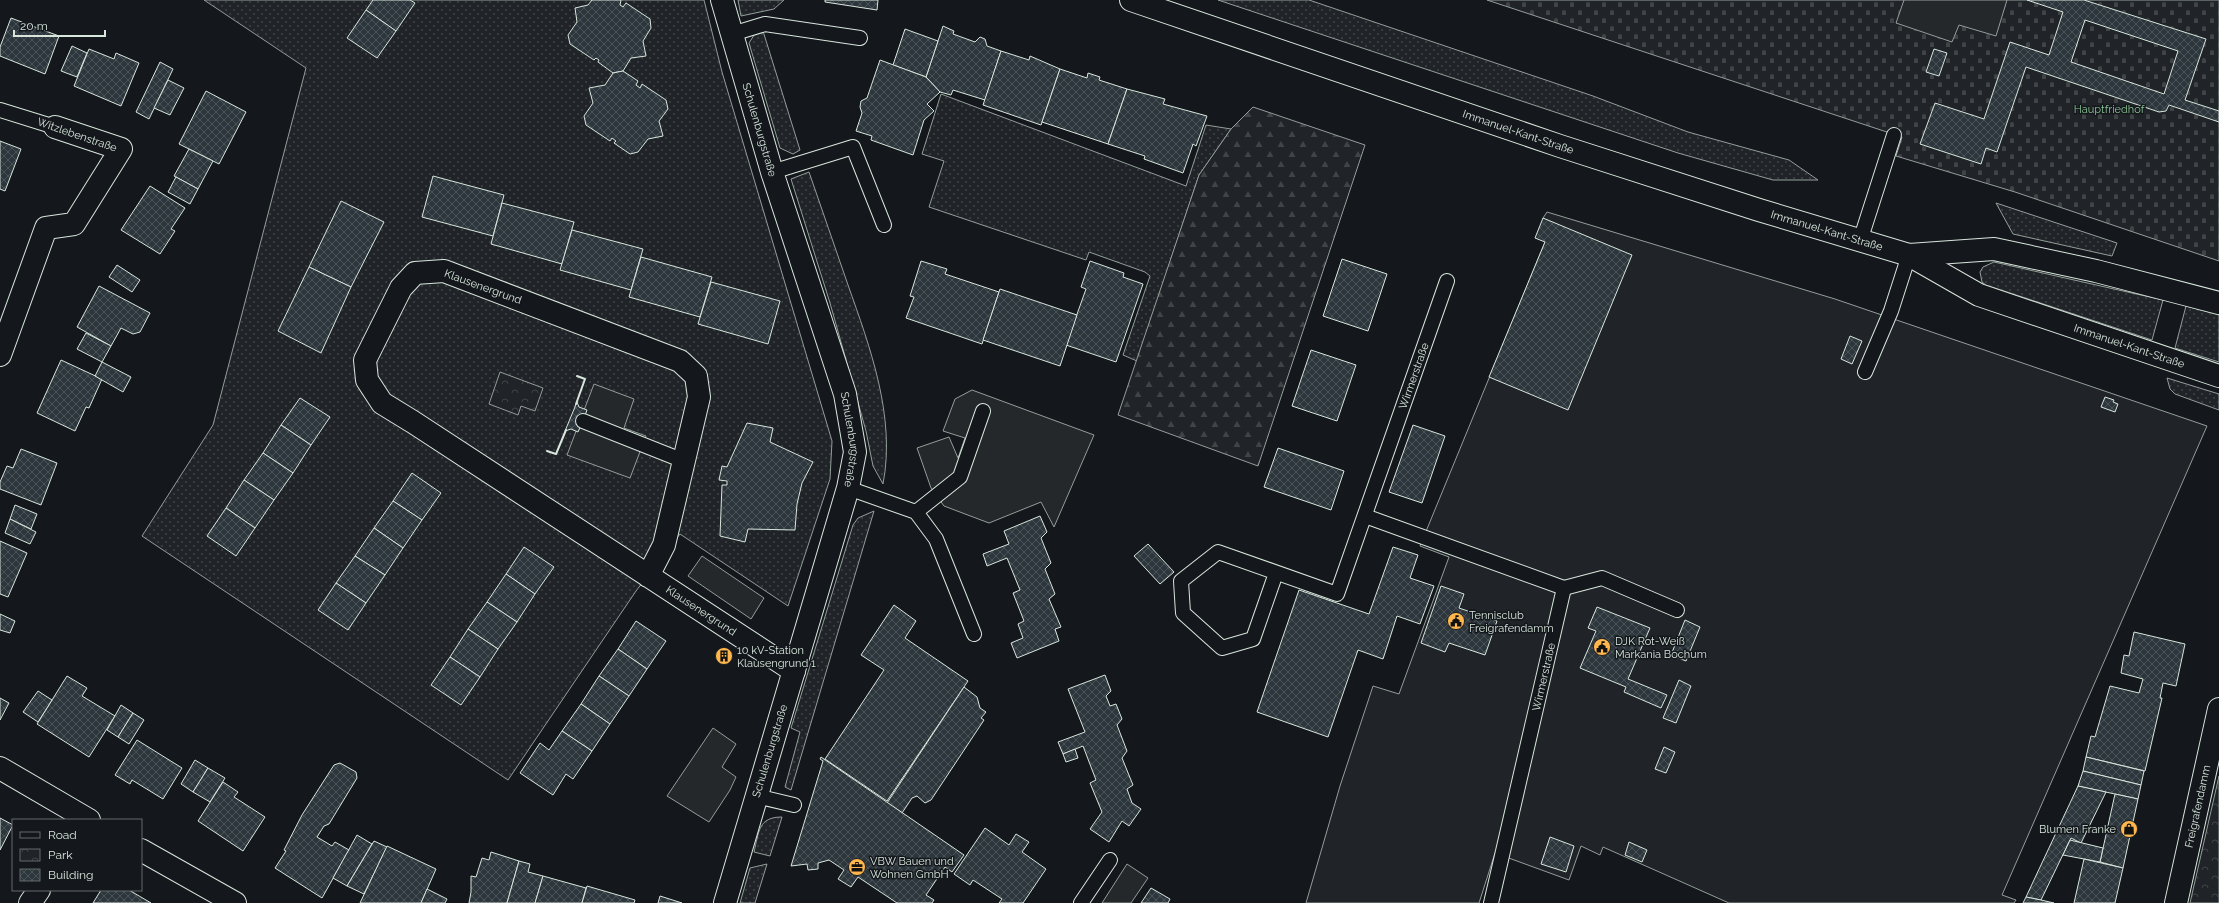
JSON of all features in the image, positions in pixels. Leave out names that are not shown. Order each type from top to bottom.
[{"type":"street","name":"Schulenburgstraße","points":[[722,0],[772,172],[845,394],[855,452],[848,488],[725,903]]},
{"type":"street","name":"Immanuel-Kant-Straße","points":[[1131,0],[1560,146],[1860,241],[1909,255],[1979,295],[2219,376]]},
{"type":"street","name":"Witzlebenstraße","points":[[0,355],[46,228],[74,224],[121,149],[55,127]]},
{"type":"street","name":"Immanuel-Kant-Straße","points":[[1909,255],[1994,249],[2096,271],[2219,303]]},
{"type":"street","name":"Klausenergrund","points":[[648,576],[664,545],[699,397],[696,376],[680,361],[444,271],[415,273],[401,288],[365,360],[367,380],[382,403],[794,671]]},
{"type":"street","name":"Freigrafendamm","points":[[2176,903],[2219,709]]},
{"type":"street","points":[[0,768],[86,819]]},
{"type":"street","points":[[142,851],[235,903]]},
{"type":"street","points":[[30,903],[38,891]]},
{"type":"lane","points":[[732,34],[765,24],[860,38]]},
{"type":"lane","name":"Witzlebenstraße","points":[[0,110],[55,127]]},
{"type":"lane","points":[[1860,241],[1894,135]]},
{"type":"lane","points":[[772,172],[853,148],[884,225]]},
{"type":"lane","points":[[1865,372],[1891,311],[1909,255]]},
{"type":"lane","name":"Wirmerstraße","points":[[1276,573],[1253,639],[1222,648],[1183,613],[1181,581],[1218,552],[1337,594],[1447,281]]},
{"type":"lane","points":[[916,512],[960,477],[983,411]]},
{"type":"lane","points":[[583,421],[684,460]]},
{"type":"lane","points":[[848,488],[916,512],[936,539],[974,634]]},
{"type":"lane","points":[[1365,516],[1564,588],[1602,578],[1677,610]]},
{"type":"lane","name":"Wirmerstraße","points":[[1490,903],[1564,588]]},
{"type":"lane","points":[[756,796],[794,805]]},
{"type":"lane","points":[[1081,903],[1110,860]]},
{"type":"green space","points":[[204,0],[704,0],[722,72],[832,441],[830,479],[788,606],[680,534],[636,591],[508,780],[142,536],[213,425],[306,68]]},
{"type":"green space","points":[[738,0],[784,0],[774,9],[741,16]]},
{"type":"green space","points":[[1218,0],[1309,0],[1593,96],[1688,132],[1789,160],[1818,180],[1773,180],[1678,153]]},
{"type":"green space","name":"Hauptfriedhof","points":[[1487,0],[2219,0],[2219,261],[2015,192],[1896,156],[1902,137]]},
{"type":"green space","points":[[763,31],[800,150],[793,154],[780,148],[749,43],[756,32]]},
{"type":"green space","points":[[941,94],[1186,186],[1206,125],[1231,129],[1199,175],[1137,361],[1123,355],[1150,276],[1145,272],[1089,252],[1086,260],[929,207],[944,161],[922,154]]},
{"type":"green space","points":[[1253,107],[1365,145],[1258,466],[1118,415],[1199,175],[1231,129]]},
{"type":"green space","points":[[809,172],[865,333],[879,383],[886,433],[886,459],[883,484],[873,466],[866,431],[830,303],[791,179]]},
{"type":"green space","points":[[1996,203],[2117,243],[2112,256],[2013,234]]},
{"type":"green space","points":[[1547,212],[1835,299],[2207,426],[2002,895],[2016,900],[2014,903],[1729,903],[1603,847],[1600,855],[1581,846],[1569,880],[1495,853],[1479,903],[1306,903],[1340,786],[1373,686],[1399,694],[1449,557],[1420,546],[1545,242],[1543,218]]},
{"type":"green space","points":[[1994,262],[2163,300],[2152,340],[1986,285],[1982,282],[1980,272],[1983,267]]},
{"type":"green space","points":[[2186,306],[2219,315],[2219,362],[2175,348]]},
{"type":"green space","points":[[500,372],[543,388],[535,411],[521,406],[518,415],[489,404]]},
{"type":"green space","points":[[2167,378],[2219,394],[2219,410],[2175,394],[2170,389]]},
{"type":"green space","points":[[874,511],[791,790],[785,787],[800,732],[791,728],[853,525],[858,518]]},
{"type":"green space","points":[[2219,776],[2219,903],[2190,903]]},
{"type":"green space","points":[[782,817],[770,856],[754,852],[759,832],[764,823],[774,818]]},
{"type":"green space","points":[[767,864],[755,903],[740,903],[750,868]]},
{"type":"shaded area","points":[[1904,0],[2007,0],[1996,36],[1959,25],[1952,42],[1896,23]]},
{"type":"shaded area","points":[[594,384],[634,399],[624,428],[646,436],[630,478],[567,455]]},
{"type":"shaded area","points":[[972,390],[1094,435],[1054,527],[1041,502],[989,523],[944,506],[931,488],[917,448],[949,437],[958,458],[965,438],[943,431],[955,399]]},
{"type":"shaded area","points":[[702,556],[764,598],[751,619],[688,576]]},
{"type":"shaded area","points":[[713,728],[736,744],[722,767],[736,777],[730,790],[709,822],[667,796]]},
{"type":"shaded area","points":[[1127,864],[1148,878],[1131,903],[1102,903]]},
{"type":"building","points":[[373,0],[410,0],[415,3],[396,31],[366,10]]},
{"type":"building","points":[[592,0],[621,0],[620,5],[623,7],[626,3],[650,19],[651,28],[643,41],[646,56],[631,58],[623,71],[613,73],[598,62],[599,60],[596,58],[594,60],[570,44],[568,35],[577,22],[575,8],[588,5]]},
{"type":"building","points":[[825,0],[878,0],[877,10],[825,2]]},
{"type":"building","points":[[2027,0],[2084,0],[2206,39],[2185,100],[2219,111],[2219,122],[2169,105],[2166,111],[2159,112],[2026,67],[1997,152],[1986,148],[1981,164],[1920,144],[1935,103],[1984,119],[2010,42],[2049,55],[2063,12]],"holes":[[[2085,20],[2178,51],[2164,94],[2071,62]]]},
{"type":"building","points":[[366,10],[396,31],[377,58],[347,38]]},
{"type":"building","points":[[11,18],[59,36],[45,74],[0,56],[0,47]]},
{"type":"building","points":[[943,26],[954,31],[953,34],[975,42],[980,37],[985,39],[987,46],[1001,51],[985,100],[953,90],[951,95],[940,92],[926,77]]},
{"type":"building","points":[[905,29],[938,41],[926,77],[893,65]]},
{"type":"building","points":[[72,46],[87,53],[77,77],[61,71]]},
{"type":"building","points":[[89,49],[114,59],[116,53],[139,63],[121,106],[74,86]]},
{"type":"building","points":[[1934,49],[1947,53],[1939,76],[1926,72]]},
{"type":"building","points":[[1001,51],[1029,60],[1030,56],[1060,69],[1041,125],[983,105]]},
{"type":"building","points":[[880,60],[926,77],[940,92],[927,104],[934,111],[924,120],[913,155],[871,140],[872,136],[856,131],[862,113],[860,107],[861,101],[867,98]]},
{"type":"building","points":[[160,62],[173,69],[149,119],[136,112]]},
{"type":"building","points":[[1060,69],[1087,78],[1088,73],[1100,77],[1099,80],[1127,89],[1108,144],[1042,122]]},
{"type":"building","points":[[623,71],[638,81],[636,85],[640,88],[642,84],[666,100],[668,109],[659,121],[663,136],[648,139],[638,152],[630,154],[614,143],[616,141],[612,138],[610,141],[586,125],[584,116],[593,103],[589,88],[605,85],[613,73]]},
{"type":"building","points":[[168,80],[184,88],[170,115],[154,108]]},
{"type":"building","points":[[1127,89],[1165,99],[1163,104],[1207,116],[1196,146],[1193,144],[1183,173],[1144,159],[1145,156],[1108,144]]},
{"type":"building","points":[[206,91],[246,112],[219,164],[179,144]]},
{"type":"building","points":[[0,141],[21,149],[5,191],[0,189]]},
{"type":"building","points":[[189,149],[213,161],[198,189],[174,176]]},
{"type":"building","points":[[433,176],[504,195],[493,236],[422,217]]},
{"type":"building","points":[[176,177],[198,189],[190,204],[168,192]]},
{"type":"building","points":[[150,186],[185,208],[171,229],[175,231],[160,254],[121,230]]},
{"type":"building","points":[[341,201],[384,222],[351,287],[309,267]]},
{"type":"building","points":[[502,203],[574,222],[562,264],[491,244]]},
{"type":"building","points":[[1543,218],[1632,255],[1568,410],[1489,377],[1545,242],[1535,238]]},
{"type":"building","points":[[572,230],[643,249],[631,290],[560,270]]},
{"type":"building","points":[[641,257],[712,277],[700,317],[629,297]]},
{"type":"building","points":[[1342,259],[1387,274],[1368,331],[1323,316]]},
{"type":"building","points":[[921,261],[947,269],[945,274],[999,292],[982,344],[906,318],[914,297],[910,296]]},
{"type":"building","points":[[1090,261],[1124,273],[1123,277],[1143,284],[1116,362],[1066,345],[1086,289],[1081,287]]},
{"type":"building","points":[[117,265],[140,280],[132,292],[109,277]]},
{"type":"building","points":[[309,267],[351,287],[321,353],[278,331]]},
{"type":"building","points":[[711,282],[780,301],[768,344],[698,324]]},
{"type":"building","points":[[99,286],[150,313],[140,332],[133,334],[121,328],[111,346],[77,327]]},
{"type":"building","points":[[1000,289],[1077,315],[1060,366],[983,340]]},
{"type":"building","points":[[86,333],[111,346],[102,362],[77,349]]},
{"type":"building","points":[[1850,336],[1862,341],[1852,364],[1841,359]]},
{"type":"building","points":[[1311,350],[1356,365],[1337,421],[1292,406]]},
{"type":"building","points":[[61,360],[102,379],[89,408],[86,407],[75,431],[37,413]]},
{"type":"building","points":[[102,362],[131,377],[123,392],[95,376]]},
{"type":"building","points":[[2105,397],[2114,400],[2113,402],[2118,404],[2115,412],[2101,407]]},
{"type":"building","points":[[300,398],[330,417],[311,445],[281,425]]},
{"type":"building","points":[[577,402],[579,407],[587,410],[583,421],[578,432],[571,429],[565,431]]},
{"type":"building","points":[[747,423],[773,428],[770,442],[813,462],[802,483],[797,504],[795,530],[748,529],[745,542],[720,536],[722,485],[727,485],[727,481],[719,480],[722,466],[727,467]]},
{"type":"building","points":[[281,425],[311,445],[293,473],[263,453]]},
{"type":"building","points":[[1413,425],[1445,436],[1422,503],[1389,492]]},
{"type":"building","points":[[1278,448],[1344,471],[1331,510],[1264,487]]},
{"type":"building","points":[[21,449],[57,463],[41,505],[0,489],[0,482],[7,466],[13,468]]},
{"type":"building","points":[[263,453],[293,473],[274,500],[244,480]]},
{"type":"building","points":[[412,473],[441,493],[422,520],[393,501]]},
{"type":"building","points":[[244,480],[274,500],[255,528],[226,508]]},
{"type":"building","points":[[393,501],[422,520],[403,548],[374,528]]},
{"type":"building","points":[[15,505],[37,514],[31,529],[10,519]]},
{"type":"building","points":[[226,508],[255,528],[236,556],[207,536]]},
{"type":"building","points":[[1040,516],[1047,532],[1041,538],[1051,563],[1045,569],[1055,594],[1049,599],[1061,627],[1055,629],[1059,641],[1017,658],[1011,643],[1023,638],[1018,624],[1024,621],[1013,593],[1020,590],[1007,558],[987,566],[983,554],[1009,544],[1004,531]]},
{"type":"building","points":[[10,519],[36,532],[30,544],[5,533]]},
{"type":"building","points":[[374,528],[403,548],[385,575],[355,556]]},
{"type":"building","points":[[0,541],[27,553],[8,597],[0,594]]},
{"type":"building","points":[[1148,544],[1174,572],[1160,584],[1134,556]]},
{"type":"building","points":[[524,547],[554,567],[535,594],[506,574]]},
{"type":"building","points":[[1393,547],[1418,555],[1410,578],[1434,586],[1420,624],[1397,616],[1383,659],[1358,650],[1328,737],[1257,712],[1299,590],[1369,614]]},
{"type":"building","points":[[355,556],[385,575],[366,603],[336,583]]},
{"type":"building","points":[[506,574],[535,594],[517,622],[487,602]]},
{"type":"building","points":[[336,583],[366,603],[348,630],[318,610]]},
{"type":"building","points":[[1441,586],[1464,594],[1459,608],[1497,621],[1485,655],[1449,643],[1445,652],[1421,643]]},
{"type":"building","points":[[487,602],[517,622],[498,649],[468,629]]},
{"type":"building","points":[[894,605],[916,621],[905,638],[968,681],[887,801],[825,759],[884,670],[861,655]]},
{"type":"building","points":[[1597,607],[1650,628],[1628,679],[1667,695],[1661,708],[1624,692],[1626,687],[1580,668],[1596,631],[1588,628]]},
{"type":"building","points":[[0,614],[15,621],[10,633],[0,630]]},
{"type":"building","points":[[1685,620],[1700,627],[1686,661],[1671,655]]},
{"type":"building","points":[[636,621],[666,641],[647,669],[618,649]]},
{"type":"building","points":[[468,629],[498,649],[480,677],[450,657]]},
{"type":"building","points":[[2134,632],[2185,644],[2176,686],[2163,683],[2160,698],[2162,698],[2145,771],[2086,757],[2091,736],[2095,737],[2110,686],[2139,693],[2143,679],[2121,673],[2124,655],[2129,656]]},
{"type":"building","points":[[618,649],[647,669],[629,696],[599,676]]},
{"type":"building","name":"10 kV-Station Klausengrund 1","points":[[720,649],[732,658],[728,663],[717,655]]},
{"type":"building","points":[[450,657],[480,677],[461,705],[431,685]]},
{"type":"building","points":[[1105,675],[1111,691],[1106,696],[1110,706],[1116,704],[1122,719],[1117,725],[1127,751],[1122,758],[1133,785],[1127,789],[1132,803],[1141,809],[1129,826],[1122,821],[1109,842],[1090,829],[1102,812],[1090,783],[1096,780],[1083,746],[1063,754],[1058,742],[1085,732],[1068,689]]},
{"type":"building","points":[[67,676],[87,688],[82,696],[115,716],[89,757],[37,724]]},
{"type":"building","points":[[599,676],[629,696],[610,724],[581,704]]},
{"type":"building","points":[[1679,680],[1691,686],[1676,723],[1663,718]]},
{"type":"building","points":[[964,687],[977,697],[980,708],[986,712],[981,718],[984,720],[931,800],[925,803],[917,796],[912,798],[902,813],[887,803]]},
{"type":"building","points":[[38,691],[52,700],[38,722],[23,712]]},
{"type":"building","points":[[0,698],[9,703],[0,720]]},
{"type":"building","points":[[581,704],[610,724],[592,751],[562,731]]},
{"type":"building","points":[[121,705],[133,713],[118,737],[107,730]]},
{"type":"building","points":[[133,713],[144,720],[129,744],[118,737]]},
{"type":"building","points":[[562,731],[592,751],[573,779],[566,774],[553,795],[520,773],[540,743],[549,750]]},
{"type":"building","points":[[137,740],[182,768],[163,799],[132,780],[130,784],[115,775]]},
{"type":"building","points":[[1664,747],[1675,752],[1666,773],[1655,769]]},
{"type":"building","points":[[1075,749],[1078,758],[1066,762],[1063,754]]},
{"type":"building","points":[[821,757],[964,855],[952,872],[945,867],[926,895],[934,900],[932,903],[897,903],[858,877],[851,887],[838,879],[844,870],[829,860],[818,863],[818,869],[808,870],[807,864],[791,866],[823,761],[820,759]]},
{"type":"building","points":[[2086,757],[2144,771],[2141,785],[2083,771]]},
{"type":"building","points":[[195,760],[208,768],[193,792],[181,784]]},
{"type":"building","points":[[340,763],[356,772],[357,778],[329,824],[324,826],[317,837],[332,846],[335,842],[349,850],[322,898],[275,868],[286,851],[284,850],[302,815],[334,765]]},
{"type":"building","points":[[208,768],[225,778],[210,802],[193,792]]},
{"type":"building","points":[[2083,771],[2141,785],[2138,799],[2078,786]]},
{"type":"building","points":[[223,782],[238,792],[234,797],[265,817],[243,851],[198,821]]},
{"type":"building","points":[[2078,786],[2106,792],[2081,843],[2071,838],[2041,900],[2026,897]]},
{"type":"building","points":[[2115,794],[2138,799],[2123,868],[2100,862]]},
{"type":"building","points":[[0,818],[12,824],[12,827],[0,850]]},
{"type":"building","points":[[985,828],[1009,845],[1016,834],[1029,842],[1022,852],[1046,869],[1023,903],[999,903],[1002,899],[973,880],[970,885],[954,874]]},
{"type":"building","points":[[357,835],[372,844],[347,886],[333,878]]},
{"type":"building","points":[[1550,837],[1574,846],[1566,872],[1541,864]]},
{"type":"building","points":[[2070,840],[2103,848],[2100,862],[2063,855]]},
{"type":"building","points":[[374,841],[387,847],[364,894],[347,886]]},
{"type":"building","points":[[1629,842],[1647,850],[1642,862],[1625,855]]},
{"type":"building","points":[[387,846],[436,869],[421,903],[360,903]]},
{"type":"building","points":[[491,852],[519,861],[507,903],[469,903],[471,876],[476,877],[482,858],[489,860]]},
{"type":"building","points":[[2084,859],[2123,868],[2115,903],[2074,903]]},
{"type":"building","points":[[519,861],[530,864],[528,872],[543,876],[535,903],[507,903]]},
{"type":"building","points":[[543,876],[586,888],[582,903],[535,903]]},
{"type":"building","points":[[587,886],[635,900],[634,903],[582,903]]},
{"type":"building","points":[[1151,888],[1170,899],[1168,903],[1141,903]]},
{"type":"building","points":[[427,889],[447,899],[445,903],[421,903]]},
{"type":"building","points":[[100,891],[131,891],[151,903],[93,903]]},
{"type":"building","points":[[660,896],[682,903],[658,903]]},
{"type":"building","points":[[2026,897],[2041,900],[2054,903],[2023,903]]},
{"type":"wall","points":[[576,404],[585,379],[577,376]]},
{"type":"wall","points":[[547,451],[556,454],[566,430]]},
{"type":"place","name":"Tennisclub Freigrafendamm","points":[[1456,621]]},
{"type":"place","name":"DJK Rot-Weiß Markania Bochum","points":[[1602,647]]},
{"type":"place","name":"10 kV-Station Klausengrund 1","points":[[724,656]]},
{"type":"place","name":"Blumen Franke","points":[[2129,829]]},
{"type":"place","name":"VBW Bauen und Wohnen GmbH","points":[[857,867]]}]
